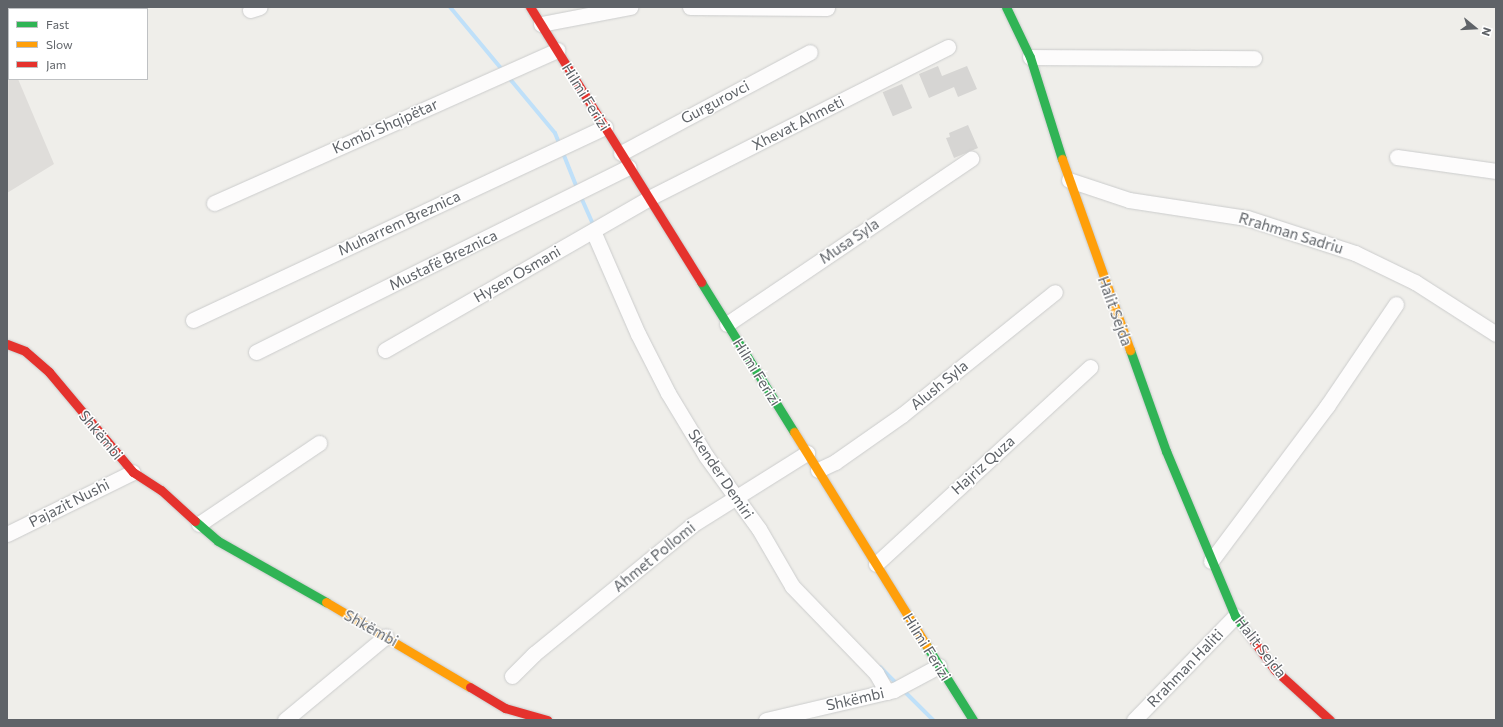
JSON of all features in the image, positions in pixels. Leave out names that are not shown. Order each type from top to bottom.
[{"type":"street","name":"Hilmi Ferizi","points":[[530,7],[973,720]]},
{"type":"street","points":[[541,24],[630,7]]},
{"type":"street","points":[[690,7],[827,8]]},
{"type":"street","name":"Halit Sejda","points":[[1006,7],[1030,57],[1069,180],[1163,444],[1235,616],[1275,670],[1330,720]]},
{"type":"street","name":"Xhevat Ahmeti","points":[[649,198],[948,47]]},
{"type":"street","name":"Kombi Shqipëtar","points":[[214,202],[557,50]]},
{"type":"street","name":"Gurgurovci","points":[[621,153],[810,52]]},
{"type":"street","points":[[1030,57],[1254,58]]},
{"type":"street","name":"Muharrem Breznica","points":[[193,320],[605,127]]},
{"type":"street","points":[[1397,157],[1496,171]]},
{"type":"street","name":"Musa Syla","points":[[727,324],[971,159]]},
{"type":"street","name":"Mustafë Breznica","points":[[256,352],[629,167]]},
{"type":"street","name":"Rrahman Sadriu","points":[[1069,180],[1129,200],[1247,218],[1355,253],[1415,282],[1496,334]]},
{"type":"street","name":"Hysen Osmani","points":[[385,350],[649,198]]},
{"type":"street","name":"Skender Demiri","points":[[596,229],[638,334],[668,393],[706,456],[740,494],[792,586],[876,673],[890,691]]},
{"type":"street","name":"Alush Syla","points":[[818,470],[835,462],[902,415],[1055,292]]},
{"type":"street","points":[[1211,561],[1327,406],[1396,304]]},
{"type":"street","name":"Shkëmbi","points":[[7,344],[25,351],[49,372],[133,472],[161,490],[224,545],[386,636],[505,708],[526,718],[547,720]]},
{"type":"street","name":"Hajriz Quza","points":[[876,564],[1090,367]]},
{"type":"street","points":[[199,524],[319,443]]},
{"type":"street","name":"Ahmet Pollomi","points":[[512,676],[645,562],[692,525],[807,453]]},
{"type":"street","name":"Pajazit Nushi","points":[[7,534],[133,472]]},
{"type":"street","name":"Rrahman Haliti","points":[[1134,720],[1235,616]]},
{"type":"street","points":[[285,720],[386,636]]},
{"type":"street","name":"Shkëmbi","points":[[766,720],[805,715],[890,691],[908,684],[939,666]]},
{"type":"shaded area","points":[[7,54],[8,80],[18,80],[54,164],[7,193]]},
{"type":"building","points":[[938,66],[942,76],[967,66],[977,89],[958,97],[954,87],[929,98],[919,74]]},
{"type":"building","points":[[902,84],[912,108],[893,116],[883,92]]},
{"type":"building","points":[[968,125],[978,148],[954,158],[946,138],[950,137],[949,133]]},
{"type":"waterway","points":[[450,7],[555,133],[577,188]]},
{"type":"waterway","points":[[580,195],[594,227]]},
{"type":"waterway","points":[[880,667],[898,685]]},
{"type":"waterway","points":[[903,690],[933,720]]},
{"type":"traffic: fast","points":[[1006,7],[1030,57],[1062,159]]},
{"type":"traffic: fast","points":[[701,282],[794,432]]},
{"type":"traffic: fast","points":[[1130,350],[1166,451],[1235,616],[1250,636]]},
{"type":"traffic: fast","points":[[195,521],[218,541],[326,602]]},
{"type":"traffic: fast","points":[[926,645],[973,720]]},
{"type":"traffic: slow","points":[[1062,159],[1130,350]]},
{"type":"traffic: slow","points":[[794,432],[926,645]]},
{"type":"traffic: slow","points":[[326,602],[470,687]]},
{"type":"traffic: jam","points":[[530,7],[701,282]]},
{"type":"traffic: jam","points":[[7,344],[25,351],[49,372],[133,472],[161,490],[195,521]]},
{"type":"traffic: jam","points":[[1250,636],[1275,670],[1330,720]]},
{"type":"traffic: jam","points":[[470,687],[505,708],[547,720]]}]
